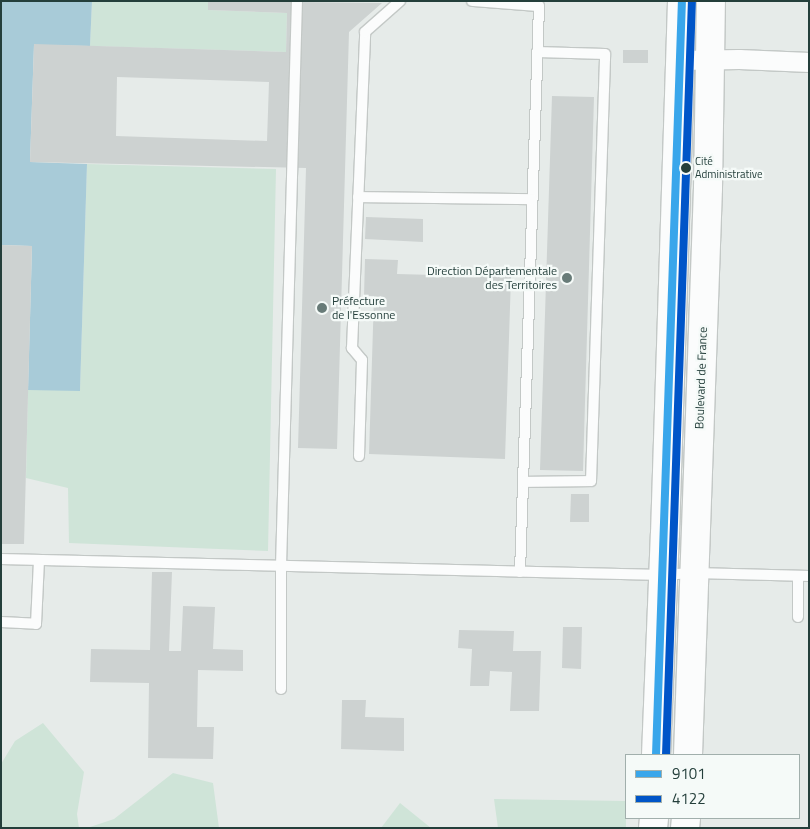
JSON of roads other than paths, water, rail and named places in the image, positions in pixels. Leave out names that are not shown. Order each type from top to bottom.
[{"type":"main road","points":[[656,754],[682,1]]},
{"type":"main road","name":"Boulevard de France","points":[[688,754],[708,188],[710,1]]},
{"type":"street","points":[[679,60],[809,62]]},
{"type":"lane","points":[[281,689],[281,566],[294,168],[297,1]]},
{"type":"lane","points":[[359,456],[362,360],[352,348],[365,32],[400,1]]},
{"type":"lane","points":[[472,1],[539,6],[520,572]]},
{"type":"lane","points":[[523,482],[591,481],[604,114],[605,54],[537,52]]},
{"type":"lane","points":[[358,197],[532,199]]},
{"type":"lane","points":[[1,559],[520,572],[804,576],[798,617]]},
{"type":"lane","points":[[1,622],[36,624],[39,560]]},
{"type":"water","points":[[1,1],[92,1],[90,46],[34,45],[30,162],[87,164],[80,391],[28,390],[32,246],[1,245]]},
{"type":"place","name":"Cité Administrative","points":[[686,168]]},
{"type":"place","name":"Direction Départementale des Territoires","points":[[567,278]]},
{"type":"place","name":"Préfecture de l'Essonne","points":[[322,308]]}]
